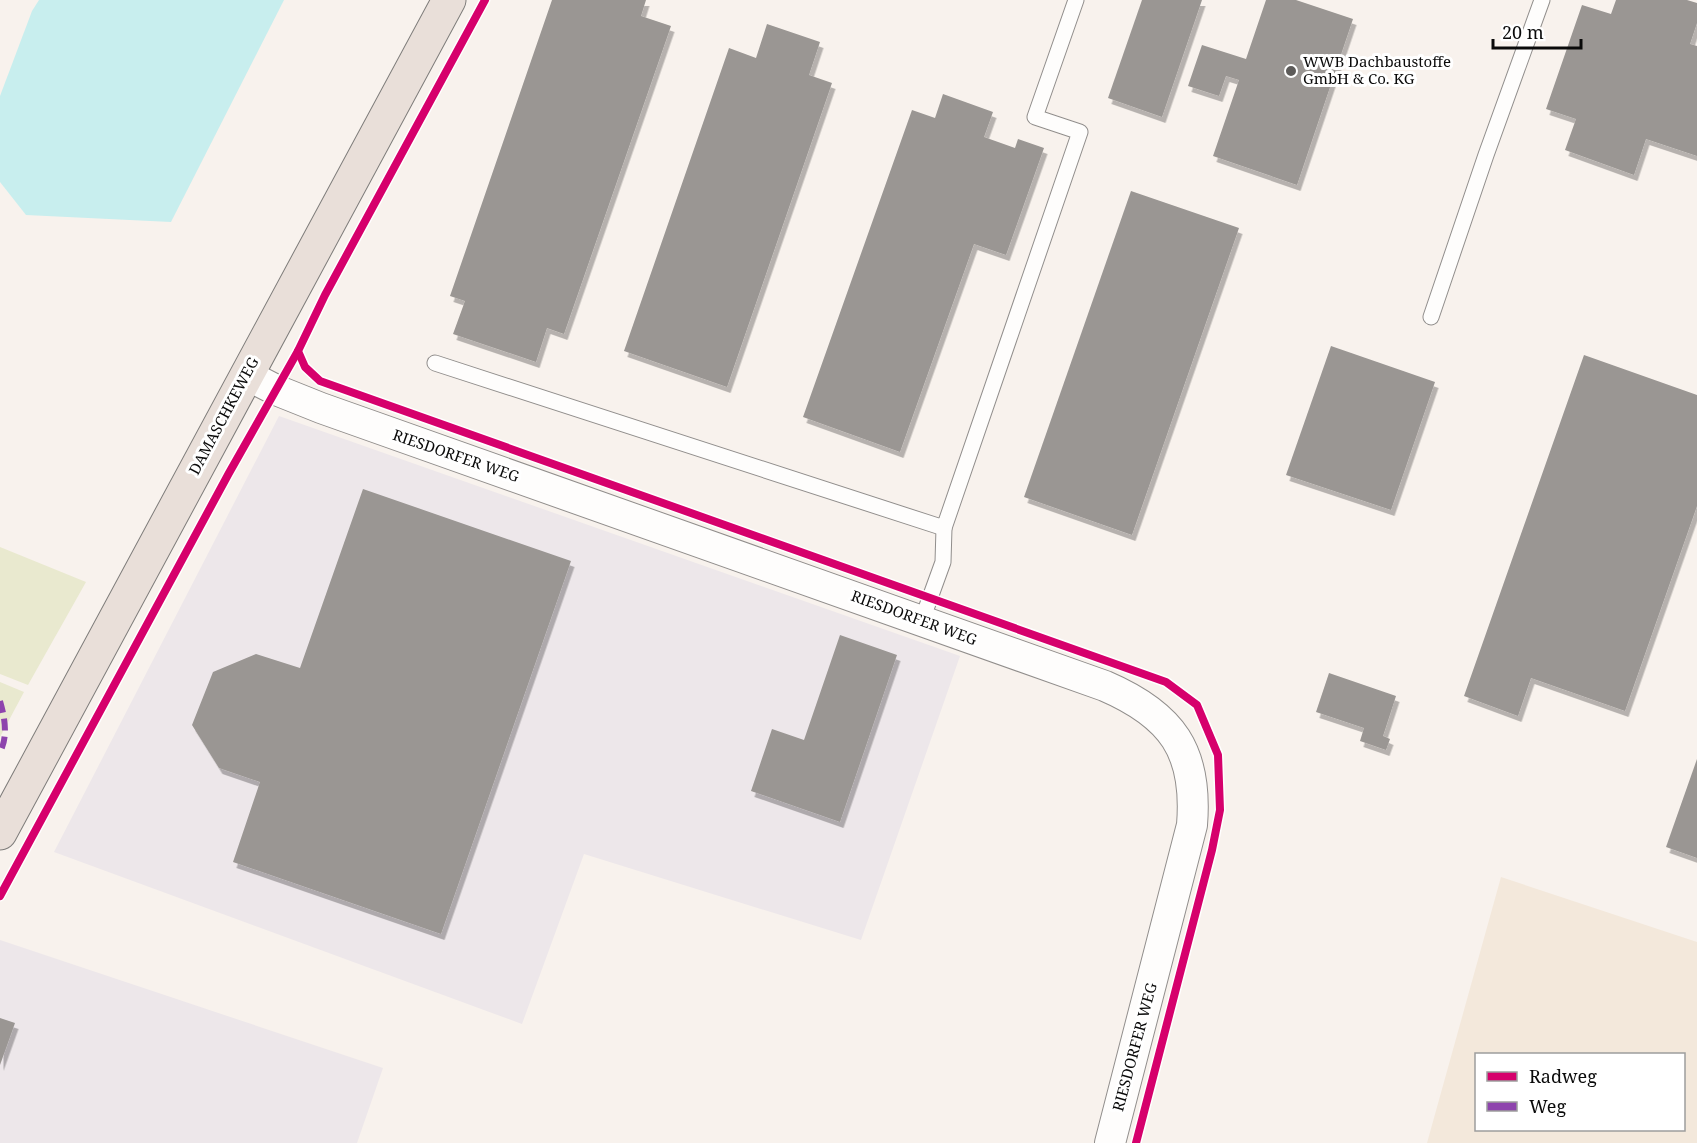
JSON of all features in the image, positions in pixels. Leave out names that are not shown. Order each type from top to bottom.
[{"type":"main road","name":"DAMASCHKEWEG","points":[[0,833],[449,0]]},
{"type":"street","name":"RIESDORFER WEG","points":[[247,375],[276,390],[321,408],[1105,686],[1132,698],[1152,711],[1168,727],[1186,759],[1192,779],[1194,801],[1192,825],[1110,1143]]},
{"type":"lane","points":[[922,621],[943,562],[944,528],[1080,132],[1035,117],[1076,0]]},
{"type":"lane","points":[[1431,317],[1486,154],[1542,0]]},
{"type":"lane","points":[[435,363],[944,528]]},
{"type":"shaded area","points":[[279,416],[960,656],[861,940],[584,854],[522,1024],[54,852]]},
{"type":"shaded area","points":[[1501,877],[1697,942],[1697,1143],[1427,1143]]},
{"type":"shaded area","points":[[0,940],[383,1068],[357,1143],[0,1143]]},
{"type":"green space","points":[[0,547],[86,582],[28,685],[0,674]]},
{"type":"green space","points":[[0,682],[24,692],[0,737]]},
{"type":"water","points":[[39,0],[284,0],[171,222],[26,215],[0,182],[0,96],[32,11]]},
{"type":"building","points":[[552,0],[646,0],[641,16],[671,26],[564,334],[547,328],[536,362],[453,334],[465,301],[450,296]]},
{"type":"building","points":[[1142,0],[1202,0],[1162,117],[1108,98]]},
{"type":"building","points":[[1266,0],[1296,0],[1353,19],[1297,185],[1213,156],[1239,80],[1226,76],[1219,96],[1188,86],[1202,45],[1246,59]]},
{"type":"building","points":[[1616,0],[1687,0],[1697,3],[1697,23],[1690,44],[1697,46],[1697,156],[1646,139],[1634,175],[1565,150],[1576,119],[1546,109],[1582,5],[1611,14]]},
{"type":"building","points":[[767,24],[820,42],[809,75],[832,83],[727,387],[624,351],[729,48],[756,58]]},
{"type":"building","points":[[943,94],[993,112],[984,137],[1015,148],[1018,139],[1044,148],[1006,255],[974,244],[900,452],[803,417],[912,110],[935,118]]},
{"type":"building","points":[[1131,191],[1239,228],[1132,535],[1024,497]]},
{"type":"building","points":[[1331,346],[1435,382],[1391,510],[1286,475]]},
{"type":"building","points":[[1584,355],[1697,395],[1697,506],[1625,711],[1531,678],[1518,716],[1464,696]]},
{"type":"building","points":[[363,489],[571,561],[441,934],[233,862],[260,782],[219,768],[192,725],[213,672],[256,654],[300,668]]},
{"type":"building","points":[[840,635],[897,655],[840,822],[751,791],[772,729],[804,740]]},
{"type":"building","points":[[1329,673],[1396,696],[1383,736],[1390,739],[1386,750],[1360,741],[1364,728],[1316,712]]},
{"type":"building","points":[[1697,759],[1697,858],[1666,847]]},
{"type":"building","points":[[0,1018],[15,1023],[0,1065]]},
{"type":"marked path","points":[[0,701],[5,727],[0,752]]},
{"type":"cycle path","points":[[485,0],[325,295],[298,351],[305,367],[320,381],[1166,682],[1197,705],[1218,755],[1220,810],[1212,850],[1136,1143]]},
{"type":"cycle path","points":[[0,896],[229,473],[298,351]]},
{"type":"place","name":"WWB Dachbaustoffe GmbH & Co. KG","points":[[1291,71]]}]
